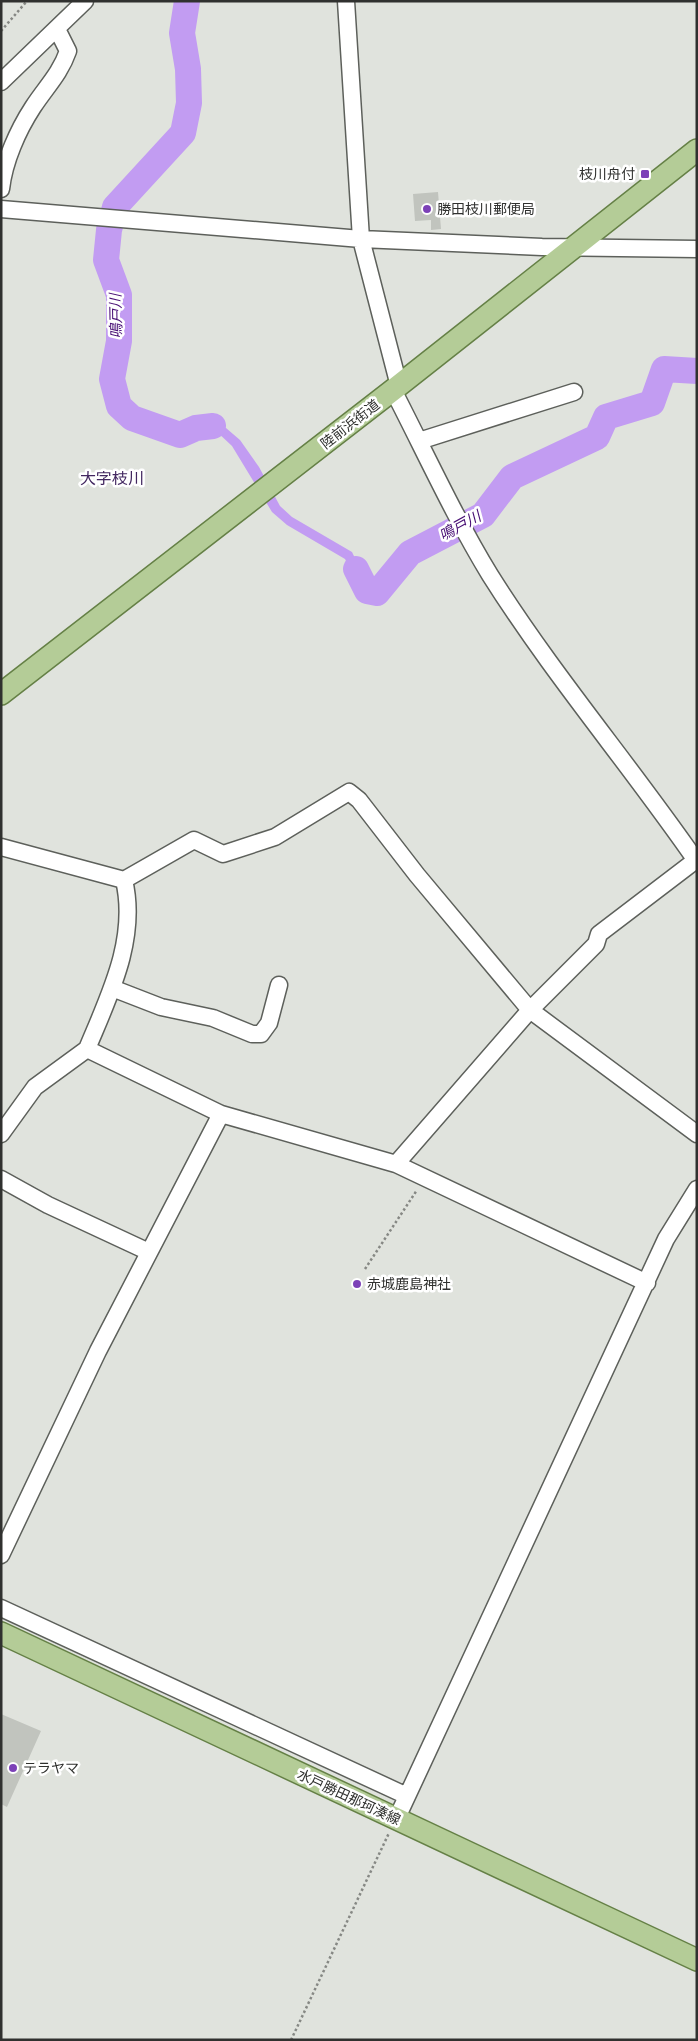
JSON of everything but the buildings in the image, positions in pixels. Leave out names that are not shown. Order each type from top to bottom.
[{"type":"main road","name":"陸前浜街道","points":[[1,694],[396,388],[697,150]]},
{"type":"main road","name":"水戸勝田那珂湊線","points":[[1,1633],[697,1960]]},
{"type":"street","points":[[1,82],[85,1]]},
{"type":"street","points":[[346,1],[361,239],[396,388],[419,441],[462,525],[491,576],[540,647],[696,861],[599,934],[596,944],[530,1010],[396,1164]]},
{"type":"street","points":[[1,189],[2,180],[16,138],[34,106],[62,68],[68,51],[57,29]]},
{"type":"street","points":[[1,209],[361,239],[542,248],[697,249]]},
{"type":"street","points":[[419,441],[574,392]]},
{"type":"street","points":[[1,847],[124,880],[194,840],[223,854],[275,837],[349,792],[359,800],[417,875],[530,1010],[697,1134]]},
{"type":"street","points":[[1,1134],[34,1088],[87,1049],[112,988],[128,930],[129,900],[124,880]]},
{"type":"street","points":[[112,988],[161,1008],[213,1018],[252,1034],[260,1034],[269,1023],[279,985]]},
{"type":"street","points":[[87,1049],[221,1114],[396,1164],[647,1283]]},
{"type":"street","points":[[1,1555],[98,1351],[221,1114]]},
{"type":"street","points":[[1,1179],[48,1205],[149,1252]]},
{"type":"street","points":[[396,1820],[666,1239],[697,1189]]},
{"type":"street","points":[[1,1608],[407,1796]]},
{"type":"path","points":[[1,31],[27,1]]},
{"type":"path","points":[[365,1269],[425,1178]]},
{"type":"path","points":[[291,2040],[396,1820]]},
{"type":"shaded area","points":[[219,422],[240,440],[259,467],[280,506],[292,517],[352,552],[369,587],[376,589],[378,597],[364,595],[345,559],[287,525],[272,512],[232,446],[215,430],[196,432],[181,439],[180,430],[195,424]]},
{"type":"waterway","name":"鳴戸川","points":[[187,1],[182,33],[188,69],[189,103],[183,133],[115,207],[109,230],[106,260],[119,295],[119,341],[112,379],[119,406],[132,418],[180,435],[196,428],[213,426]]},
{"type":"waterway","name":"鳴戸川","points":[[356,569],[367,591],[377,593],[410,553],[483,515],[512,477],[597,437],[606,417],[652,403],[664,369],[697,371]]},
{"type":"place","name":"枝川舟付","points":[[645,174]]},
{"type":"place","name":"勝田枝川郵便局","points":[[427,209]]},
{"type":"place","name":"赤城鹿島神社","points":[[357,1284]]},
{"type":"place","name":"テラヤマ","points":[[13,1768]]},
{"type":"district","name":"大字枝川","points":[[112,478]]}]
